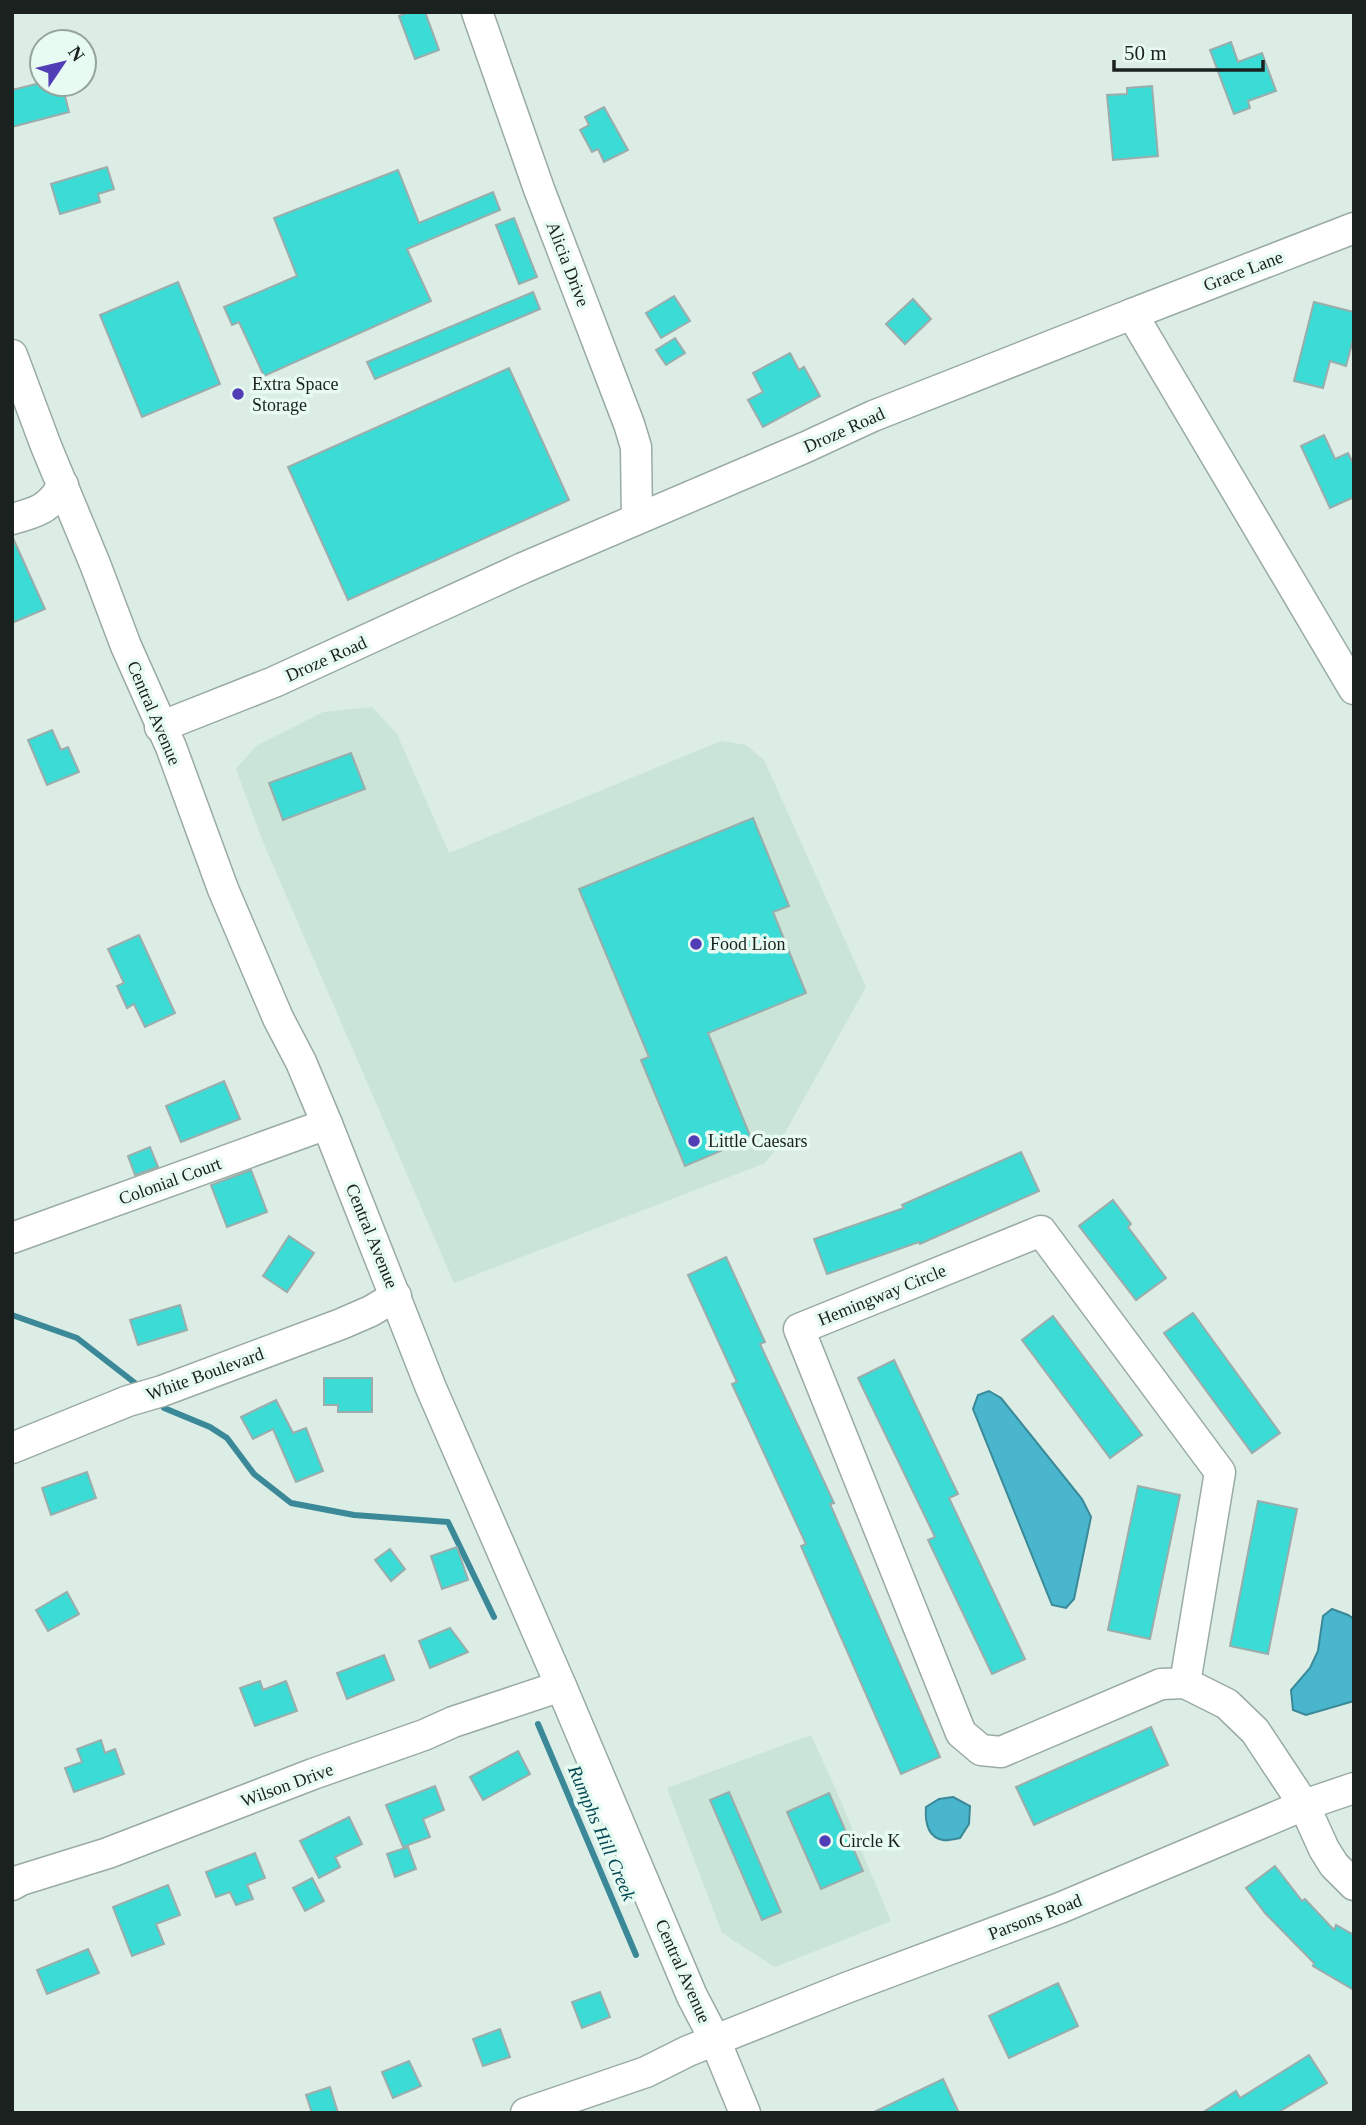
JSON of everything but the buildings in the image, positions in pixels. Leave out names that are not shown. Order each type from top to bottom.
[{"type":"street","name":"Alicia Drive","points":[[477,12],[539,189],[629,424],[636,447],[637,519]]},
{"type":"street","name":"Grace Lane","points":[[1132,314],[1354,228]]},
{"type":"street","name":"Droze Road","points":[[160,727],[274,682],[523,568],[873,416],[1132,314]]},
{"type":"street","points":[[1132,314],[1354,690]]},
{"type":"street","name":"Central Avenue","points":[[12,355],[46,446],[170,747],[223,889],[327,1124],[431,1388],[561,1685],[692,1996],[715,2040],[745,2113]]},
{"type":"street","points":[[12,519],[52,503],[63,485]]},
{"type":"street","name":"Colonial Court","points":[[12,1238],[327,1124]]},
{"type":"street","name":"Hemingway Circle","points":[[1041,1231],[1220,1472],[1185,1683],[1161,1684],[1001,1752],[981,1750],[961,1733],[799,1329],[1041,1231]]},
{"type":"street","name":"White Boulevard","points":[[12,1448],[128,1401],[162,1391],[341,1324],[396,1296]]},
{"type":"street","points":[[1185,1683],[1227,1704],[1255,1731],[1304,1805],[1334,1865],[1354,1885]]},
{"type":"street","name":"Wilson Drive","points":[[12,1885],[108,1853],[453,1722],[561,1685]]},
{"type":"street","name":"Parsons Road","points":[[526,2113],[646,2072],[715,2040],[1060,1908],[1304,1805],[1354,1788]]},
{"type":"shaded area","points":[[372,707],[397,734],[449,853],[721,741],[746,745],[764,760],[866,987],[776,1149],[765,1163],[454,1283],[263,842],[236,769],[256,746],[323,712]]},
{"type":"shaded area","points":[[811,1735],[891,1921],[775,1967],[722,1933],[667,1788]]},
{"type":"water","points":[[989,1391],[1001,1398],[1082,1499],[1091,1517],[1074,1599],[1066,1608],[1052,1605],[973,1409],[978,1395]]},
{"type":"water","points":[[1332,1609],[1354,1619],[1354,1701],[1306,1715],[1293,1710],[1291,1690],[1310,1668],[1318,1651],[1323,1616]]},
{"type":"water","points":[[953,1797],[970,1806],[969,1824],[960,1838],[943,1840],[930,1832],[926,1807],[939,1799]]},
{"type":"waterway","name":"Rumphs Hill Creek","points":[[12,1315],[77,1338],[135,1383]]},
{"type":"waterway","name":"Rumphs Hill Creek","points":[[164,1408],[210,1427],[227,1438],[254,1474],[291,1503],[354,1515],[448,1522],[494,1617]]},
{"type":"waterway","name":"Rumphs Hill Creek","points":[[538,1724],[636,1955]]},
{"type":"place","name":"Extra Space Storage","points":[[238,394]]},
{"type":"place","name":"Food Lion","points":[[696,944]]},
{"type":"place","name":"Little Caesars","points":[[694,1141]]},
{"type":"place","name":"Circle K","points":[[825,1841]]}]
